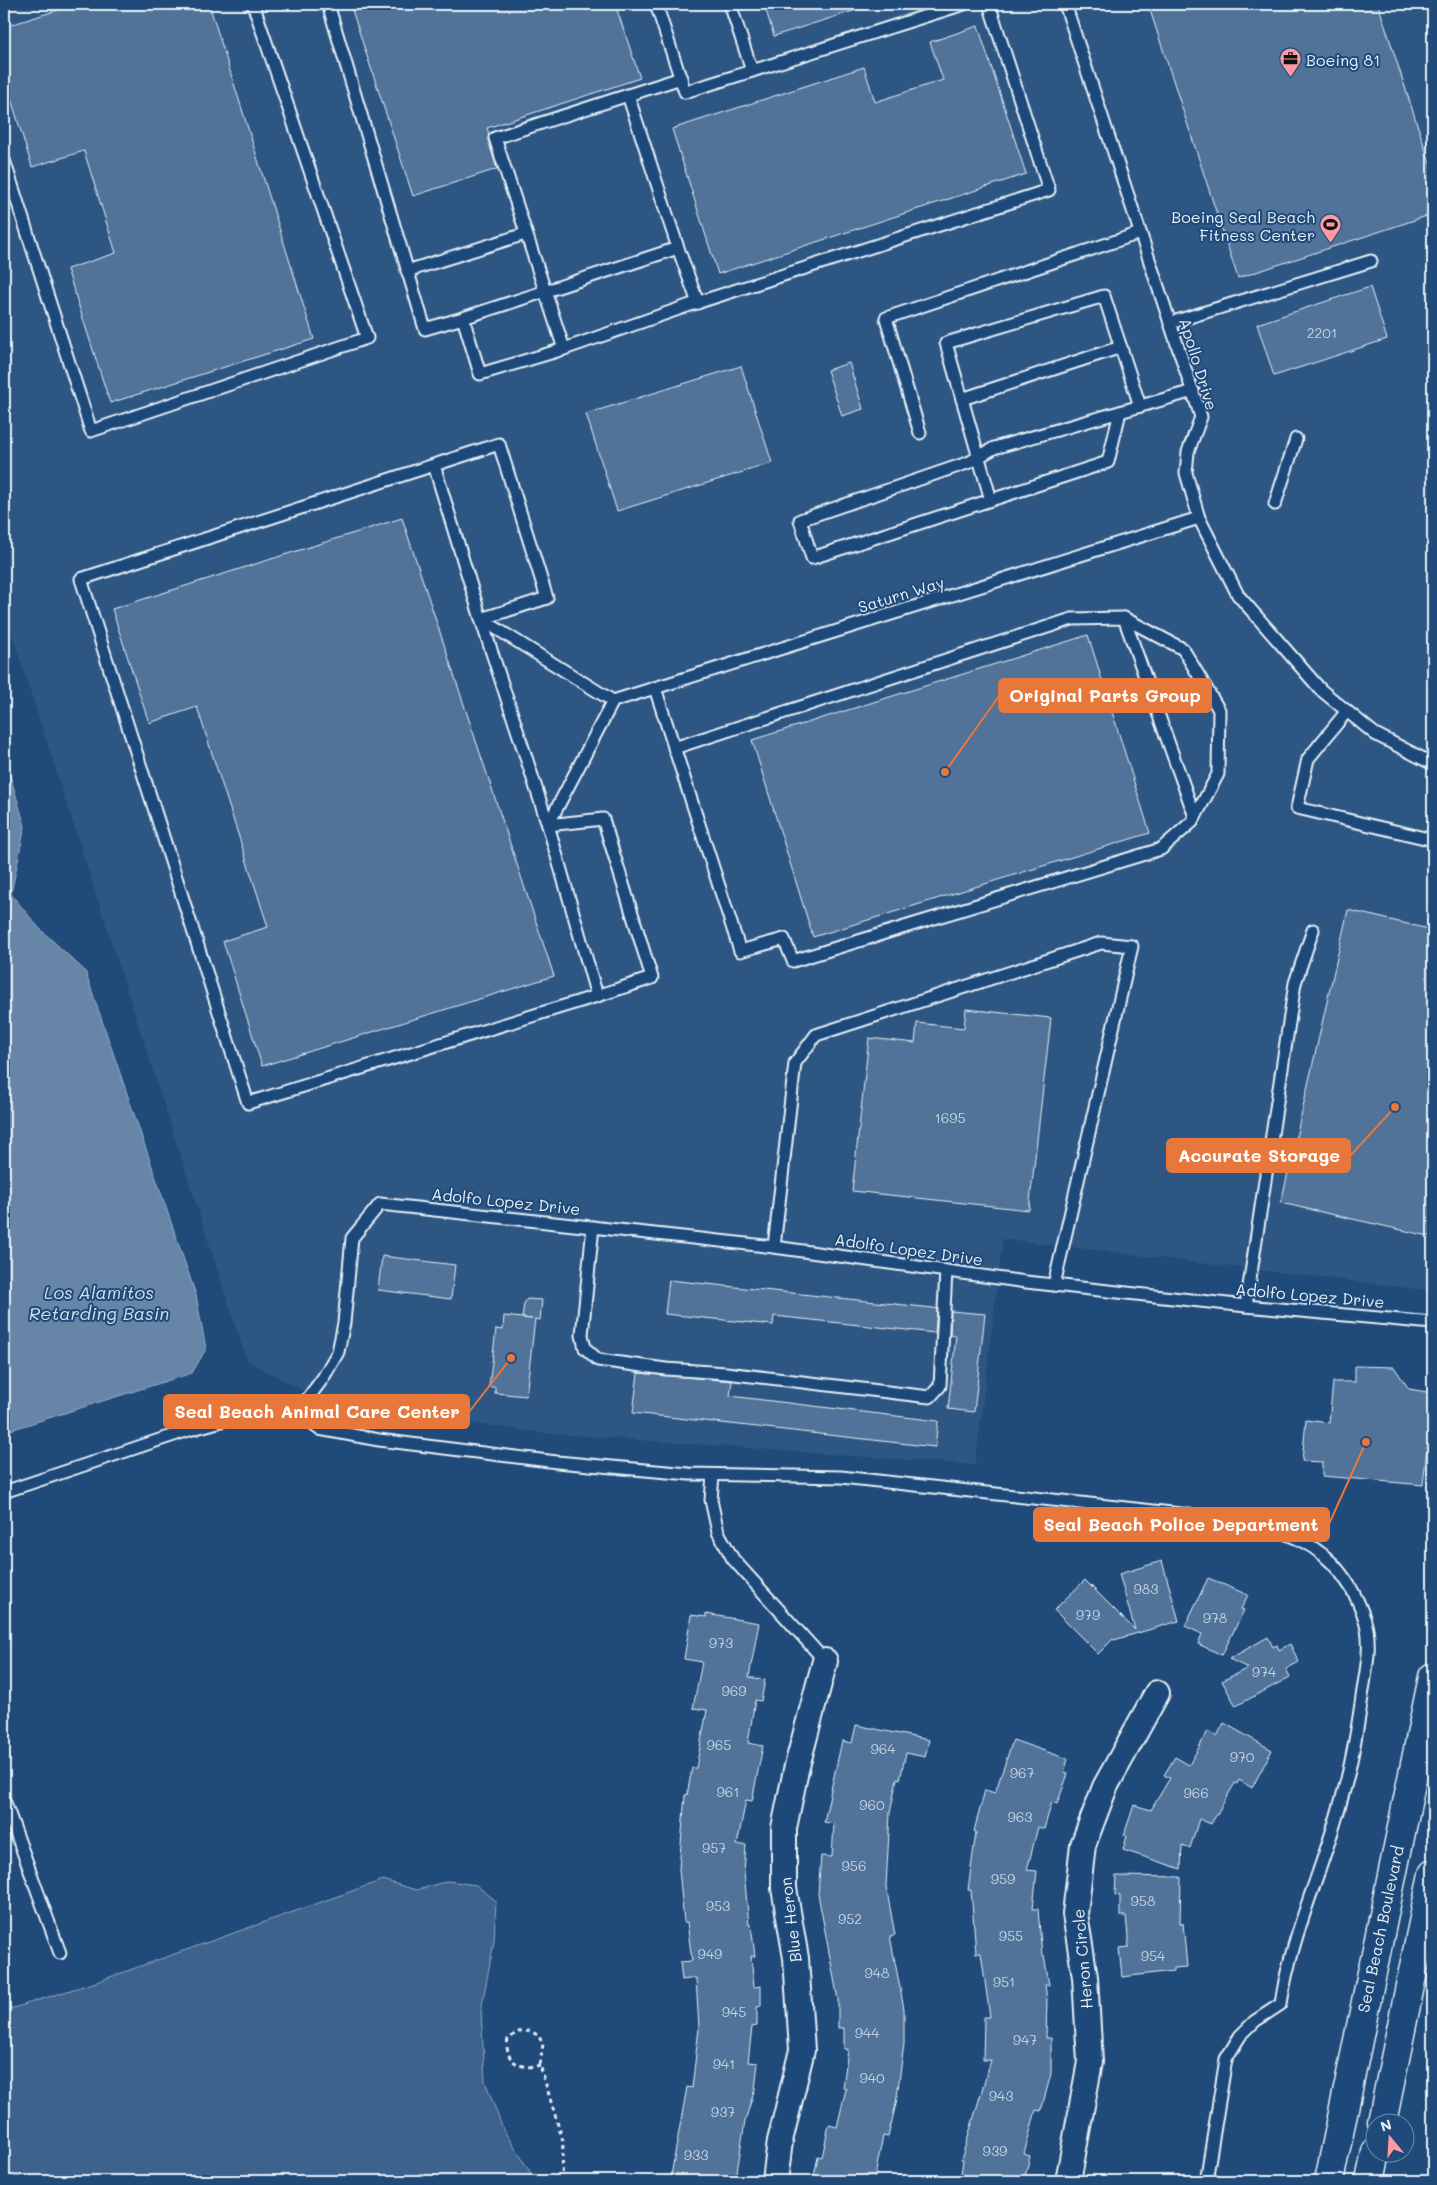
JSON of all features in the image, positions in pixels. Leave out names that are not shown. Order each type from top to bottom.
[{"type":"main road","name":"Seal Beach Boulevard","points":[[1329,2181],[1433,1677]]},
{"type":"main road","points":[[1384,2112],[1433,1874]]},
{"type":"main road","points":[[1370,2181],[1374,2162]]},
{"type":"street","name":"Blue Heron","points":[[775,2181],[780,2141],[802,2050],[796,1958],[784,1888],[784,1828],[796,1770],[825,1661]]},
{"type":"street","name":"Heron Circle","points":[[1068,2181],[1090,2062],[1085,1977],[1075,1914],[1084,1845],[1105,1787],[1157,1692]]},
{"type":"lane","points":[[4,160],[91,431],[366,338],[253,4]]},
{"type":"lane","points":[[328,4],[425,329],[678,248]]},
{"type":"lane","points":[[656,4],[685,92],[964,4]]},
{"type":"lane","points":[[730,4],[752,71]]},
{"type":"lane","points":[[463,318],[480,374],[564,349],[698,303],[1049,190],[989,4]]},
{"type":"lane","name":"Apollo Drive","points":[[1065,4],[1201,417],[1188,452],[1186,473],[1199,518],[1238,595],[1321,690],[1375,734],[1433,764]]},
{"type":"lane","points":[[564,349],[495,138],[681,78]]},
{"type":"lane","points":[[628,95],[698,303]]},
{"type":"lane","points":[[920,432],[886,318],[1140,232]]},
{"type":"lane","points":[[407,271],[525,234]]},
{"type":"lane","points":[[1170,323],[1371,261]]},
{"type":"lane","points":[[992,500],[946,343],[1104,296],[1140,406]]},
{"type":"lane","points":[[962,399],[1121,348]]},
{"type":"lane","points":[[1120,412],[1108,462],[812,558],[800,520],[970,462],[994,448],[1193,391]]},
{"type":"lane","points":[[1275,504],[1296,439]]},
{"type":"lane","points":[[481,619],[547,598],[498,444],[81,580],[248,1103],[652,978],[603,819],[548,825]]},
{"type":"lane","points":[[434,464],[481,619],[548,825],[597,996]]},
{"type":"lane","name":"Saturn Way","points":[[613,702],[1199,518]]},
{"type":"lane","points":[[655,688],[674,748],[740,951],[784,939],[793,961],[1161,849],[1195,817],[1218,774],[1219,710],[1183,649],[1124,618],[1072,619],[674,748]]},
{"type":"lane","points":[[1124,618],[1195,817]]},
{"type":"lane","points":[[481,619],[613,702],[548,825]]},
{"type":"lane","points":[[1347,711],[1308,759],[1297,808],[1433,840]]},
{"type":"lane","points":[[1246,1306],[1295,983],[1312,930]]},
{"type":"lane","points":[[774,1247],[795,1063],[816,1035],[1100,943],[1132,946],[1054,1285]]},
{"type":"lane","name":"Adolfo Lopez Drive","points":[[297,1413],[323,1378],[338,1352],[344,1323],[352,1238],[380,1204],[774,1247],[1054,1285],[1246,1306],[1433,1323]]},
{"type":"lane","points":[[593,1227],[582,1328],[585,1348],[598,1360],[630,1365],[726,1373],[930,1397],[940,1386],[946,1271]]},
{"type":"lane","points":[[4,1492],[180,1433],[247,1414],[297,1413],[319,1429],[379,1440],[556,1462],[713,1475],[841,1477],[1236,1520],[1272,1528],[1296,1538],[1331,1562],[1346,1580],[1357,1600],[1367,1629],[1368,1654],[1360,1714],[1342,1801],[1294,1941],[1280,2004],[1250,2026],[1240,2036],[1226,2059],[1206,2181]]},
{"type":"lane","points":[[713,1475],[711,1500],[718,1532],[733,1558],[825,1661]]},
{"type":"lane","points":[[4,1800],[60,1953]]},
{"type":"path","points":[[540,2065],[522,2067],[514,2063],[509,2058],[506,2047],[508,2039],[518,2032],[529,2031],[538,2035],[543,2044],[540,2065],[563,2141],[562,2181]]},
{"type":"shaded area","points":[[4,4],[1433,4],[1433,1291],[1003,1239],[975,1465],[543,1433],[330,1404],[247,1361],[4,610]]},
{"type":"shaded area","points":[[383,1880],[416,1890],[448,1881],[476,1885],[496,1901],[494,1942],[481,2010],[485,2081],[503,2129],[536,2181],[4,2181],[4,2011],[96,1982]]},
{"type":"water","name":"Los Alamitos Retarding Basin","points":[[4,755],[25,826],[11,894],[39,928],[85,971],[196,1295],[206,1349],[192,1373],[4,1432]]},
{"type":"building","points":[[77,4],[209,4],[314,339],[110,403],[67,269],[116,253],[84,151],[32,167],[4,76],[4,27]]},
{"type":"building","points":[[350,4],[615,4],[640,78],[487,128],[488,140],[497,169],[413,196]]},
{"type":"building","points":[[764,4],[865,4],[866,7],[774,36]]},
{"type":"building","points":[[1148,4],[1378,4],[1433,173],[1433,214],[1238,278]]},
{"type":"building","points":[[978,26],[1026,174],[718,274],[672,129],[864,67],[875,102],[943,80],[930,42]]},
{"type":"building","points":[[1370,287],[1387,339],[1274,376],[1257,324]]},
{"type":"building","points":[[849,363],[863,409],[842,416],[827,370]]},
{"type":"building","points":[[741,366],[772,463],[617,511],[586,414]]},
{"type":"building","points":[[402,518],[554,976],[262,1066],[223,941],[268,927],[197,707],[149,723],[112,609]]},
{"type":"building","points":[[1088,635],[1150,833],[813,937],[752,740]]},
{"type":"building","points":[[1348,910],[1433,930],[1433,1237],[1281,1203]]},
{"type":"building","points":[[966,1009],[1051,1018],[1029,1210],[852,1191],[869,1038],[915,1043],[917,1023],[964,1028]]},
{"type":"building","points":[[382,1256],[455,1265],[451,1299],[378,1290]]},
{"type":"building","points":[[669,1280],[933,1308],[937,1309],[935,1333],[774,1316],[773,1325],[665,1314]]},
{"type":"building","points":[[527,1299],[542,1300],[540,1320],[535,1319],[526,1396],[495,1393],[495,1387],[489,1387],[496,1329],[503,1330],[504,1316],[522,1318],[524,1304]]},
{"type":"building","points":[[951,1311],[985,1314],[974,1412],[948,1409],[956,1336],[950,1335]]},
{"type":"building","points":[[1355,1366],[1394,1367],[1409,1389],[1433,1393],[1423,1485],[1322,1476],[1322,1462],[1302,1461],[1306,1420],[1329,1423],[1333,1382],[1355,1382]]},
{"type":"building","points":[[638,1373],[732,1381],[730,1396],[938,1421],[935,1447],[633,1413]]},
{"type":"building","points":[[1162,1561],[1179,1621],[1113,1639],[1098,1654],[1054,1610],[1085,1580],[1135,1630],[1119,1574]]},
{"type":"building","points":[[1208,1578],[1248,1595],[1241,1609],[1244,1610],[1222,1655],[1198,1644],[1202,1634],[1185,1626]]},
{"type":"building","points":[[706,1614],[759,1623],[749,1677],[765,1680],[761,1701],[755,1700],[748,1743],[763,1746],[752,1801],[746,1800],[737,1845],[746,1845],[744,1872],[749,1925],[751,1925],[755,1956],[751,1956],[754,1987],[761,1986],[761,2006],[757,2007],[757,2026],[752,2027],[748,2062],[758,2063],[755,2089],[745,2121],[736,2178],[731,2177],[731,2181],[670,2181],[687,2087],[692,2088],[699,2028],[696,1978],[682,1980],[680,1962],[692,1961],[687,1922],[684,1922],[679,1869],[685,1795],[687,1795],[692,1768],[696,1768],[707,1710],[693,1708],[702,1662],[684,1659],[691,1615],[706,1617]]},
{"type":"building","points":[[1268,1637],[1273,1647],[1277,1645],[1279,1650],[1290,1644],[1299,1662],[1286,1669],[1290,1677],[1236,1706],[1222,1681],[1248,1668],[1229,1659]]},
{"type":"building","points":[[1224,1723],[1272,1750],[1252,1788],[1239,1780],[1237,1784],[1235,1783],[1211,1824],[1199,1819],[1190,1848],[1182,1845],[1181,1869],[1123,1850],[1127,1836],[1124,1835],[1134,1805],[1151,1810],[1170,1778],[1164,1775],[1175,1757],[1189,1765],[1208,1731],[1217,1736]]},
{"type":"building","points":[[856,1725],[929,1740],[925,1757],[906,1753],[900,1779],[897,1778],[890,1813],[886,1886],[895,1935],[890,1936],[904,2009],[904,2044],[896,2104],[888,2137],[883,2136],[874,2181],[813,2181],[818,2156],[822,2157],[829,2125],[837,2127],[846,2089],[843,2088],[848,2049],[844,2049],[844,2028],[838,2028],[838,2000],[818,1894],[821,1856],[832,1857],[834,1824],[824,1822],[832,1785],[842,1741],[852,1743]]},
{"type":"building","points":[[1013,1740],[1068,1759],[1064,1773],[1068,1774],[1057,1804],[1052,1802],[1044,1829],[1038,1827],[1027,1870],[1037,1871],[1033,1909],[1038,1909],[1042,1956],[1044,1955],[1049,1985],[1045,1985],[1047,2000],[1046,2038],[1051,2038],[1051,2074],[1041,2111],[1036,2110],[1024,2154],[1030,2156],[1024,2181],[960,2181],[963,2160],[961,2160],[991,2060],[983,2060],[984,2017],[990,2017],[981,1953],[976,1953],[971,1890],[968,1890],[976,1832],[974,1831],[985,1790],[995,1793]]},
{"type":"building","points":[[1116,1876],[1181,1877],[1180,1923],[1183,1923],[1187,1967],[1173,1968],[1173,1971],[1122,1977],[1119,1948],[1129,1947],[1126,1916],[1120,1916],[1120,1896],[1115,1895]]},
{"type":"place","name":"Boeing 81","points":[[1290,78]]},
{"type":"place","name":"Boeing Seal Beach Fitness Center","points":[[1331,244]]},
{"type":"place","name":"Original Parts Group","points":[[945,772]]},
{"type":"place","name":"Accurate Storage","points":[[1395,1107]]},
{"type":"place","name":"Seal Beach Animal Care Center","points":[[511,1358]]},
{"type":"place","name":"Seal Beach Police Department","points":[[1366,1442]]}]
